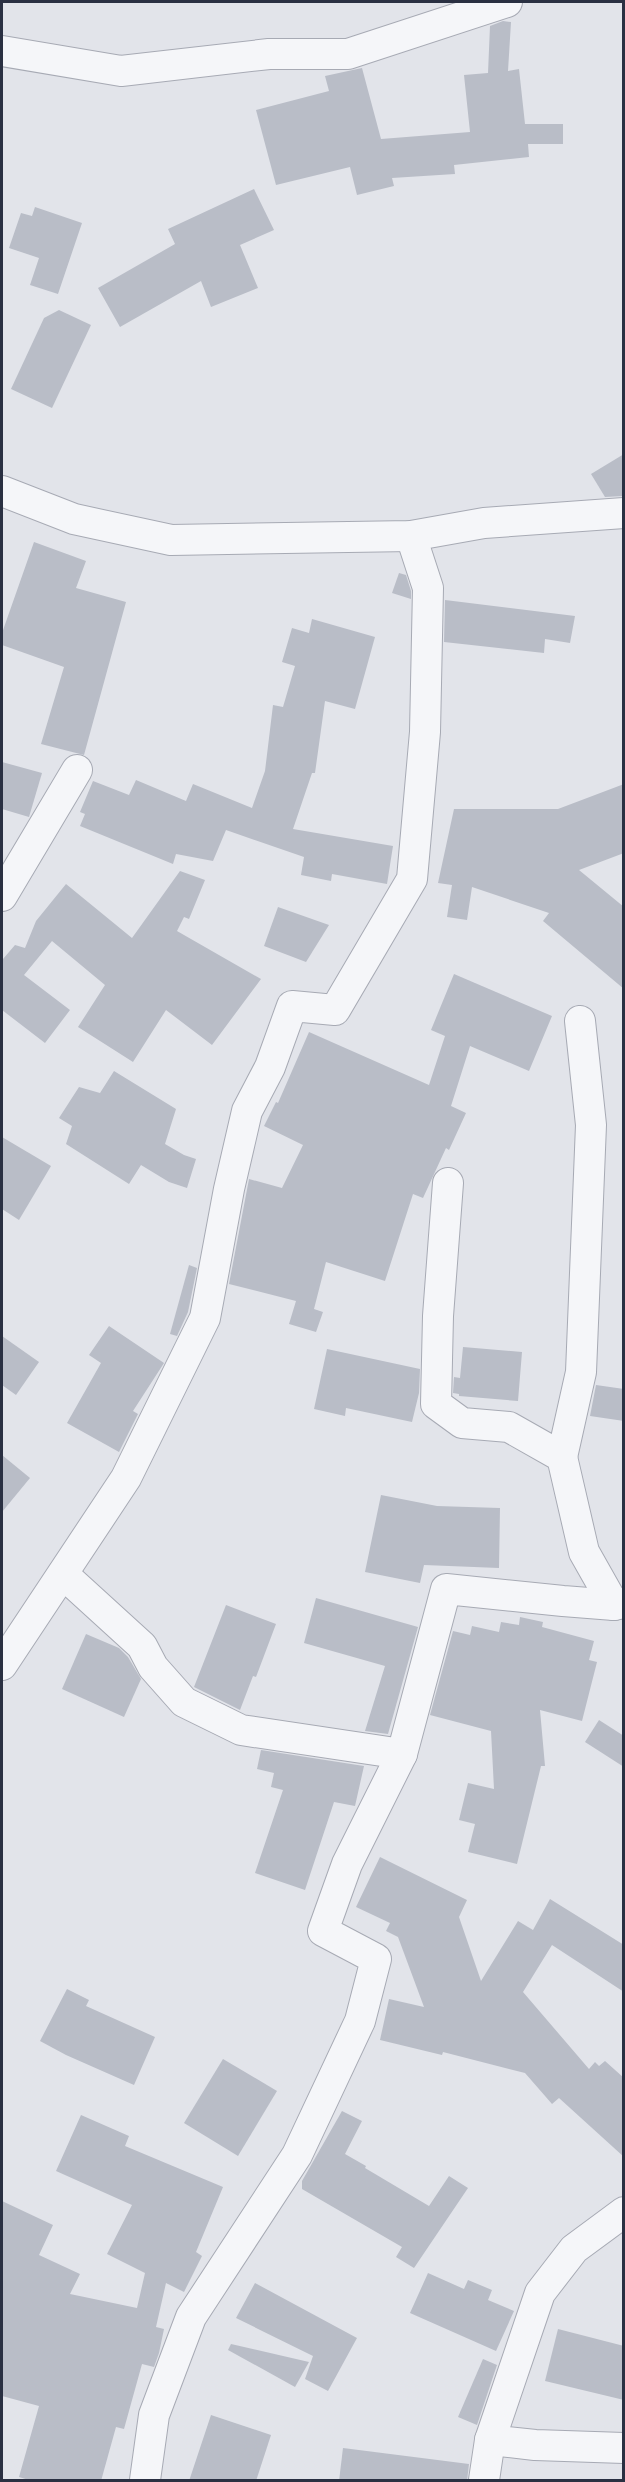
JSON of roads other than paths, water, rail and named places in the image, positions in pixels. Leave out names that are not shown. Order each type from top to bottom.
[{"type":"street","points":[[2,51],[121,72],[269,54],[348,54],[507,2]]},
{"type":"street","points":[[2,491],[74,519],[171,540],[411,536],[484,523],[624,513]]},
{"type":"street","points":[[2,1665],[126,1478],[205,1318],[229,1189],[247,1111],[270,1067],[292,1006],[335,1010],[412,879],[425,732],[428,588],[411,536]]},
{"type":"street","points":[[2,896],[77,770]]},
{"type":"street","points":[[580,1021],[591,1125],[582,1360],[562,1457],[584,1552],[619,1604]]},
{"type":"street","points":[[448,1183],[438,1316],[436,1404],[462,1423],[509,1427],[562,1457]]},
{"type":"street","points":[[63,1574],[142,1646],[153,1667],[184,1702],[241,1730],[402,1754]]},
{"type":"street","points":[[145,2481],[154,2415],[191,2317],[297,2155],[360,2021],[376,1959],[323,1931],[347,1864],[402,1754],[446,1589],[619,1604]]},
{"type":"street","points":[[484,2481],[490,2440],[540,2293],[574,2249],[624,2212]]},
{"type":"street","points":[[490,2440],[535,2445],[624,2448]]}]
